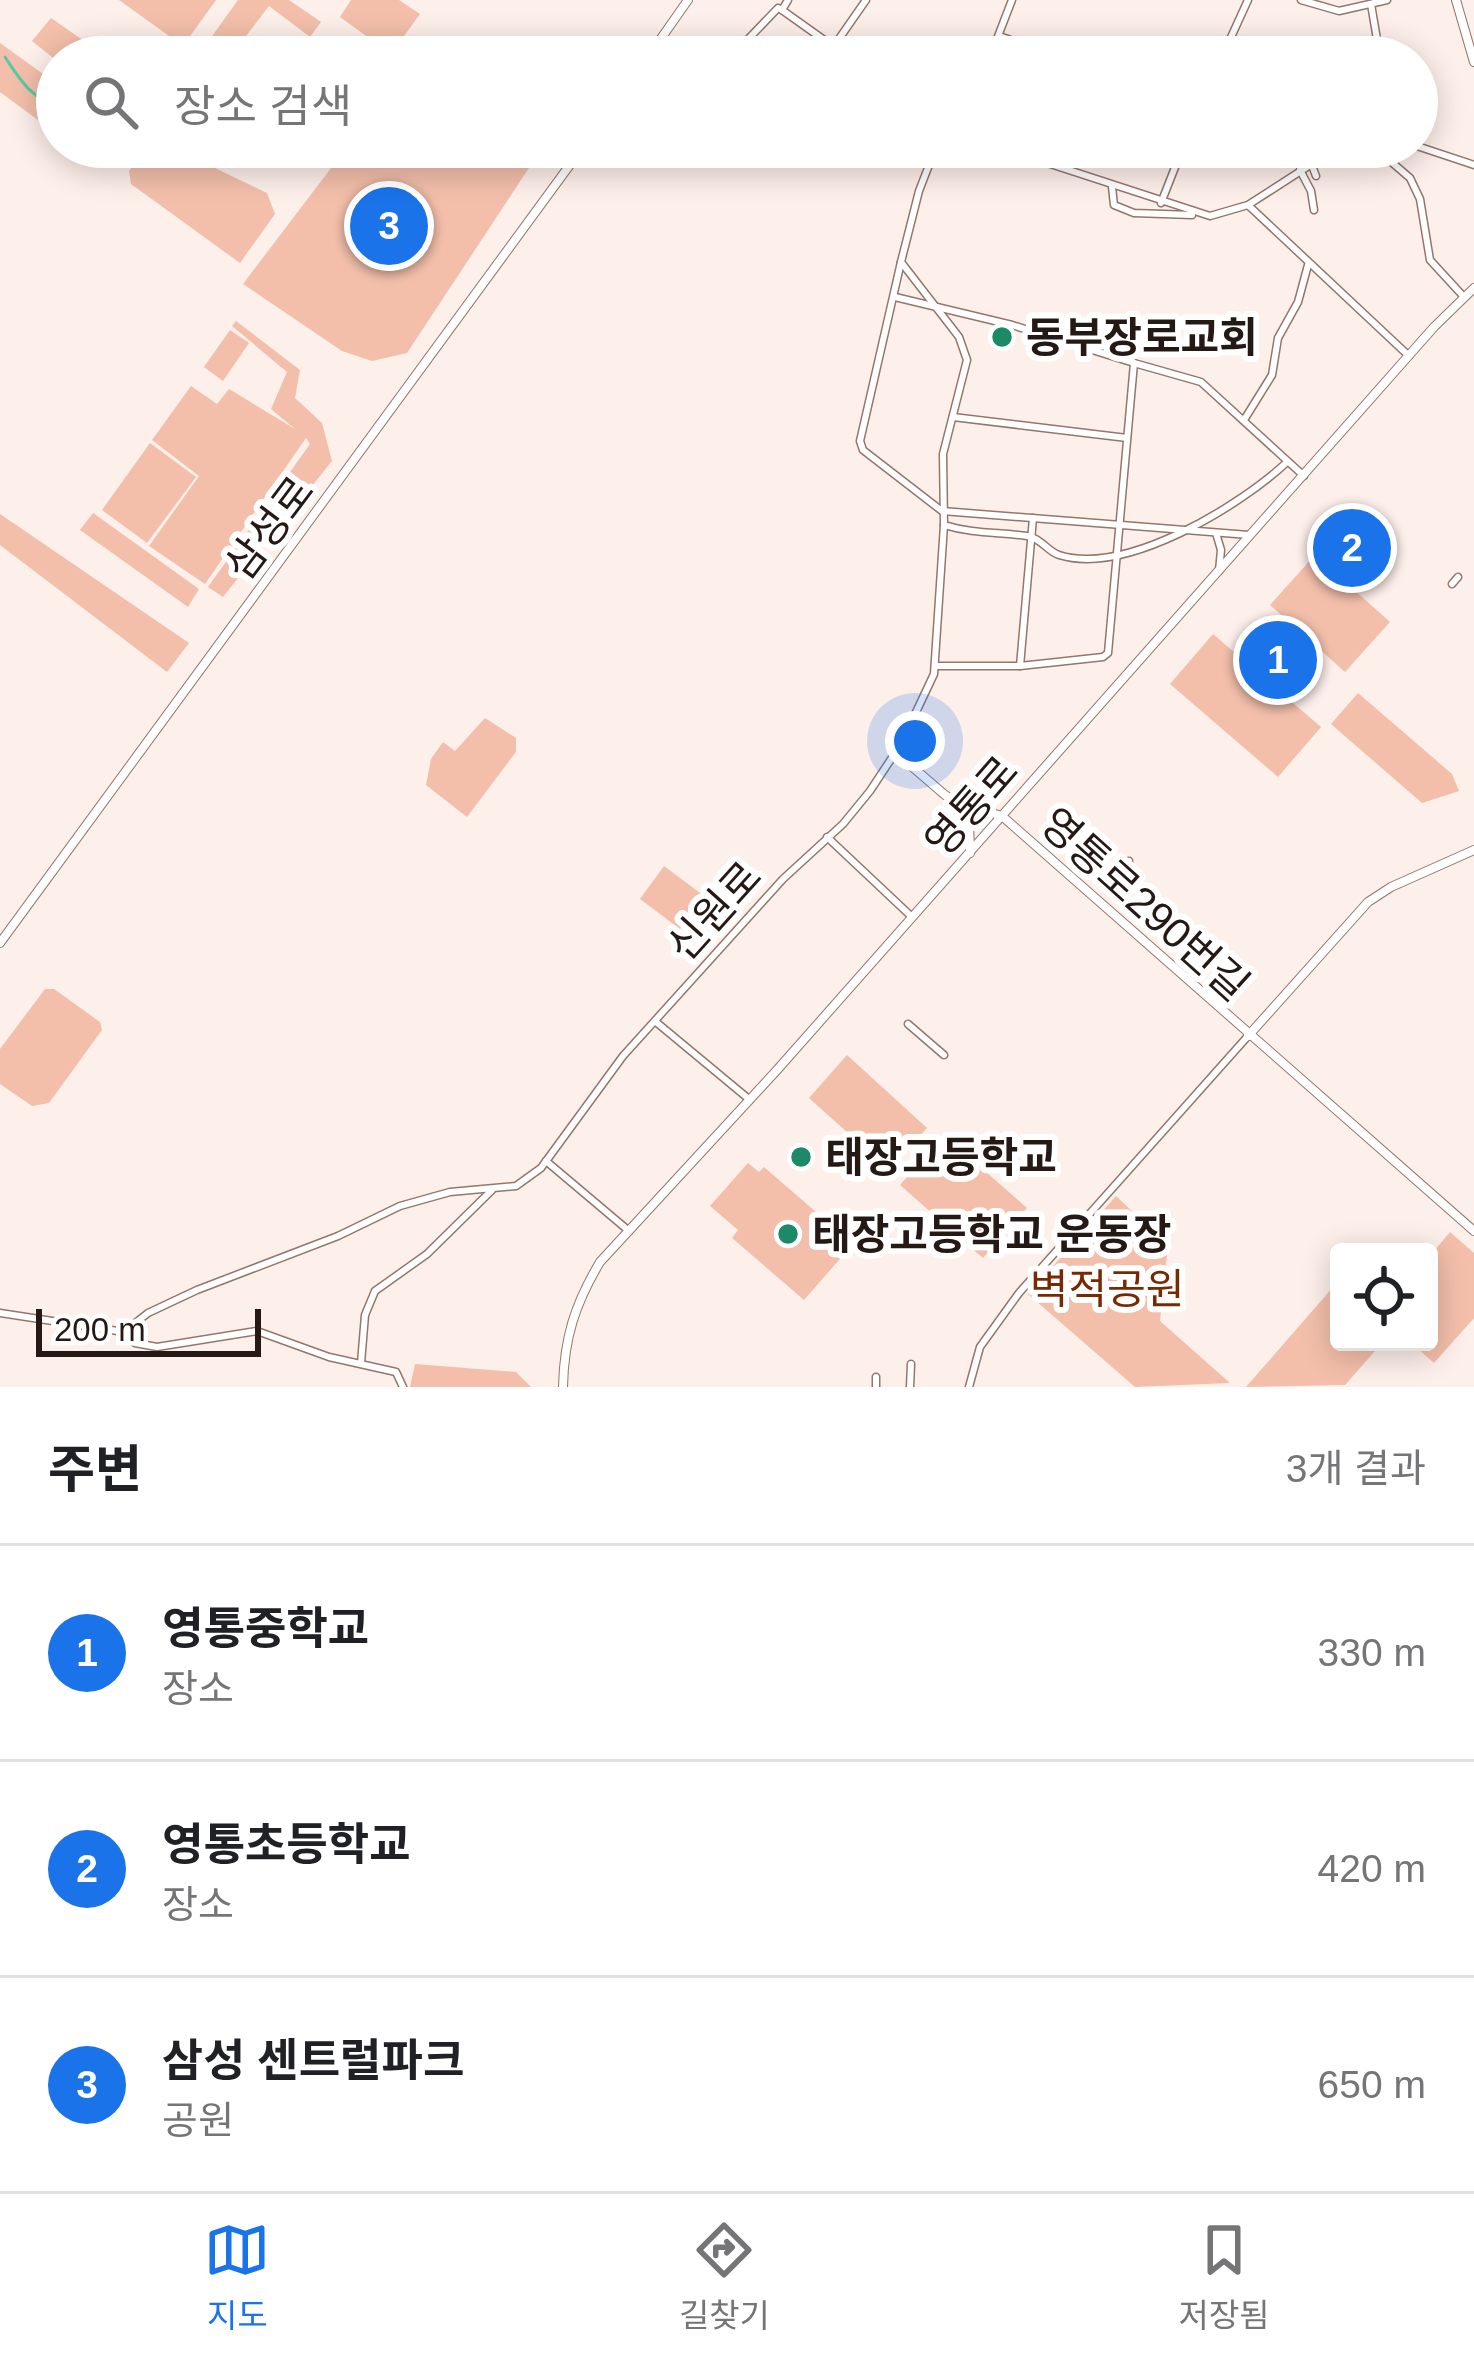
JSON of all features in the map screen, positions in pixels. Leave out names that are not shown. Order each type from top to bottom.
[{"type":"street","points":[[663,36],[688,0]]},
{"type":"street","points":[[782,10],[788,0]]},
{"type":"street","points":[[841,36],[866,0]]},
{"type":"street","points":[[999,36],[1012,0]]},
{"type":"street","points":[[1232,36],[1248,0]]},
{"type":"street","points":[[1301,0],[1332,10],[1387,0]]},
{"type":"street","points":[[1456,0],[1474,62]]},
{"type":"street","points":[[1371,4],[1376,36]]},
{"type":"street","points":[[751,36],[778,8],[820,36]]},
{"type":"street","points":[[1438,154],[1474,165]]},
{"type":"street","name":"삼성로","points":[[0,943],[568,168]]},
{"type":"street","points":[[928,168],[901,262],[861,446],[942,511],[1249,535]]},
{"type":"street","points":[[1058,168],[1195,214]]},
{"type":"street","points":[[1161,202],[1175,168]]},
{"type":"street","points":[[1112,187],[1112,203],[1134,213],[1227,213],[1248,205],[1304,168]]},
{"type":"street","points":[[1313,168],[1316,176]]},
{"type":"street","points":[[1401,168],[1420,199],[1430,260],[1464,297]]},
{"type":"street","points":[[1300,170],[1311,190],[1314,210]]},
{"type":"street","points":[[1248,205],[1409,356]]},
{"type":"street","name":"신원로","points":[[124,1332],[148,1313],[197,1290],[400,1207],[450,1192],[516,1186],[546,1161],[623,1056],[783,879],[870,791],[930,687],[935,666],[944,525],[943,454],[964,385],[966,353],[959,337],[901,262]]},
{"type":"street","points":[[1244,420],[1272,375],[1278,338],[1298,302],[1308,265]]},
{"type":"street","name":"영통로","points":[[563,1387],[567,1331],[600,1262],[1474,288]]},
{"type":"street","points":[[895,297],[928,302],[1202,382],[1304,476]]},
{"type":"street","points":[[935,666],[1020,666],[1108,653],[1134,363]]},
{"type":"street","points":[[953,417],[1126,438]]},
{"type":"street","points":[[944,525],[977,534],[1031,536],[1060,556],[1118,556],[1186,531],[1259,489],[1287,462]]},
{"type":"street","points":[[1020,666],[1033,518]]},
{"type":"street","points":[[1216,533],[1221,550],[1219,571]]},
{"type":"street","points":[[895,752],[960,805],[1002,816]]},
{"type":"street","points":[[960,805],[969,821],[970,853]]},
{"type":"street","name":"영통로290번길","points":[[1002,816],[1474,1231]]},
{"type":"street","points":[[1054,831],[1110,881],[1129,861]]},
{"type":"street","points":[[827,837],[912,918]]},
{"type":"street","points":[[969,1387],[980,1347],[1019,1293],[1368,902],[1391,886],[1474,850]]},
{"type":"street","points":[[655,1021],[750,1100]]},
{"type":"street","points":[[908,1024],[944,1055]]},
{"type":"street","points":[[546,1161],[629,1231]]},
{"type":"street","points":[[361,1363],[364,1315],[374,1291],[428,1254],[495,1188]]},
{"type":"street","points":[[0,1313],[124,1332],[135,1343],[158,1347],[257,1331],[329,1357],[396,1372],[403,1387]]},
{"type":"street","points":[[910,1387],[911,1364]]},
{"type":"street","points":[[876,1387],[877,1377]]},
{"type":"green space","points":[[119,0],[216,0],[190,36],[169,36]]},
{"type":"green space","points":[[238,0],[289,0],[321,22],[309,36],[269,6],[246,36],[212,36]]},
{"type":"green space","points":[[351,0],[399,0],[420,14],[404,36],[366,36],[340,17]]},
{"type":"green space","points":[[51,18],[77,36],[36,36]]},
{"type":"green space","points":[[0,43],[36,69],[36,119],[0,92]]},
{"type":"green space","points":[[215,168],[267,193],[275,214],[240,263],[131,184],[129,171]]},
{"type":"green space","points":[[331,168],[529,168],[407,353],[372,361],[342,351],[243,284]]},
{"type":"green space","points":[[236,321],[300,370],[295,398],[322,423],[332,461],[223,597],[208,587],[310,444],[306,438],[205,584],[149,546],[199,476],[152,440],[191,386],[217,404],[229,389],[295,429],[271,409],[287,372],[232,326]]},
{"type":"green space","points":[[230,330],[249,343],[223,381],[204,367]]},
{"type":"green space","points":[[150,443],[196,477],[147,543],[102,510]]},
{"type":"green space","points":[[93,513],[199,589],[188,607],[80,530]]},
{"type":"green space","points":[[0,514],[189,643],[167,672],[0,545]]},
{"type":"green space","points":[[1315,555],[1390,622],[1345,672],[1270,605]]},
{"type":"green space","points":[[1213,634],[1321,727],[1278,777],[1170,684]]},
{"type":"green space","points":[[1358,693],[1452,774],[1459,791],[1422,803],[1331,724]]},
{"type":"green space","points":[[485,718],[516,738],[516,752],[467,817],[426,785],[431,759],[443,742],[455,751]]},
{"type":"green space","points":[[664,866],[704,896],[680,929],[640,899]]},
{"type":"green space","points":[[45,989],[54,989],[100,1022],[102,1030],[49,1103],[32,1106],[0,1084],[0,1049]]},
{"type":"green space","points":[[847,1055],[927,1128],[889,1170],[809,1098]]},
{"type":"green space","points":[[944,1135],[1027,1208],[983,1258],[900,1185]]},
{"type":"green space","name":"태장고등학교 운동장","points":[[748,1163],[759,1172],[764,1167],[853,1244],[804,1300],[732,1238],[738,1230],[710,1206]]},
{"type":"green space","name":"벽적공원","points":[[1116,1196],[1168,1245],[1160,1321],[1230,1383],[1135,1387],[1028,1294]]},
{"type":"green space","points":[[1450,1232],[1474,1253],[1474,1318],[1434,1363],[1420,1351],[1438,1351],[1438,1246]]},
{"type":"green space","points":[[1330,1291],[1330,1351],[1375,1351],[1345,1385],[1246,1387]]},
{"type":"green space","points":[[415,1364],[516,1372],[531,1387],[410,1387]]},
{"type":"waterway","points":[[5,57],[36,95]]},
{"type":"place","name":"삼성 센트럴파크","points":[[389,226]]},
{"type":"place","name":"동부장로교회","points":[[1002,337]]},
{"type":"place","name":"영통초등학교","points":[[1352,548]]},
{"type":"place","name":"영통중학교","points":[[1278,660]]},
{"type":"place","name":"태장고등학교","points":[[801,1157]]},
{"type":"place","name":"태장고등학교 운동장","points":[[788,1234]]}]
